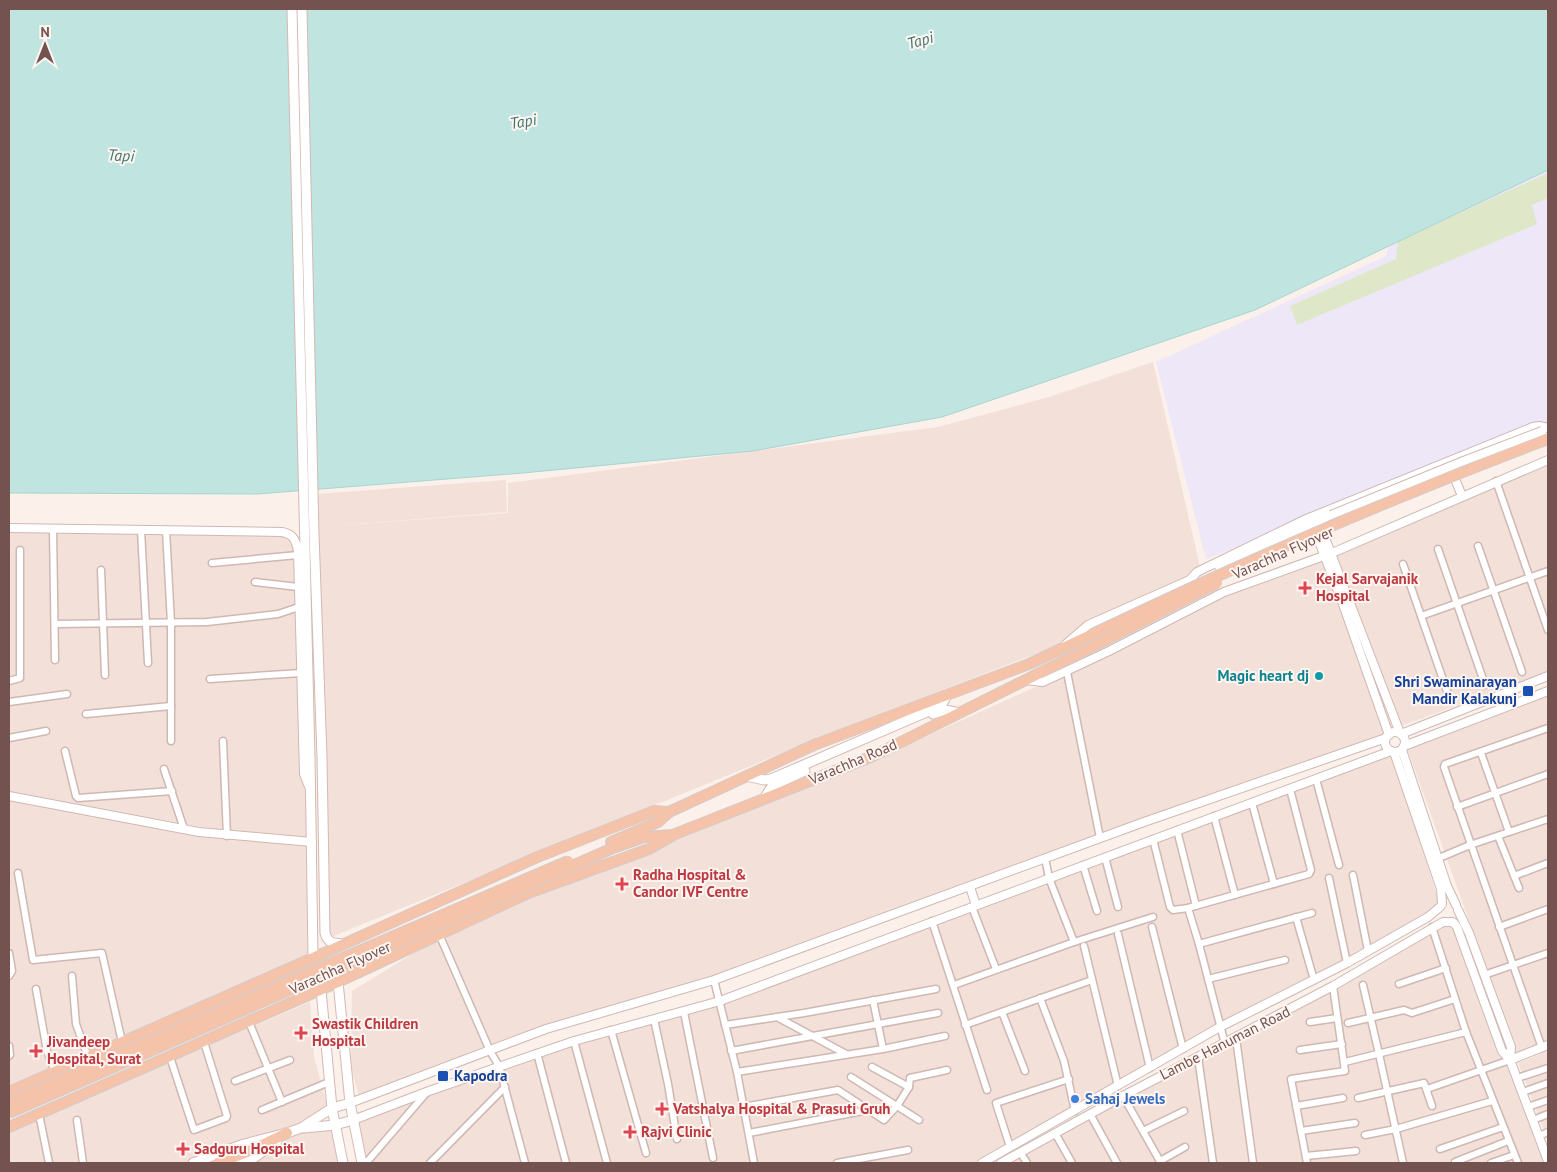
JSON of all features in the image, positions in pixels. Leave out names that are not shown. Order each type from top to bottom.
[{"type":"main road","points":[[292,9],[311,791],[313,958]]},
{"type":"main road","points":[[302,9],[325,933],[326,939],[331,943],[344,944]]},
{"type":"main road","name":"Varachha Flyover","points":[[9,1112],[612,845],[658,822],[669,812],[814,745],[1029,664],[1195,584],[1320,530],[1472,468],[1547,432]]},
{"type":"main road","name":"Varachha Flyover","points":[[1026,680],[1198,591],[1322,536],[1548,446]]},
{"type":"main road","name":"Varachha Road","points":[[675,834],[873,756],[1026,680]]},
{"type":"main road","points":[[9,1092],[535,858],[654,811],[669,812]]},
{"type":"main road","points":[[9,1126],[321,990],[528,893],[649,849],[675,834]]},
{"type":"main road","name":"Varachha Flyover","points":[[9,1102],[612,845],[644,837],[675,834]]},
{"type":"main road","points":[[408,915],[421,918],[426,925],[426,934],[420,943]]},
{"type":"main road","points":[[312,935],[320,936],[325,933]]},
{"type":"main road","points":[[338,982],[350,1103],[362,1163]]},
{"type":"main road","points":[[321,990],[332,1108],[343,1163]]},
{"type":"main road","points":[[322,1005],[327,999],[331,998],[338,1000],[340,1003]]},
{"type":"main road","points":[[187,1014],[202,1043]]},
{"type":"main road","points":[[218,1163],[301,1128],[332,1108],[350,1103]]},
{"type":"main road","points":[[301,1128],[335,1125],[353,1120]]},
{"type":"main road","points":[[240,1163],[254,1161],[287,1134]]},
{"type":"main road","points":[[193,1163],[244,1144],[287,1134]]},
{"type":"street","points":[[1190,580],[1197,572],[1289,526],[1533,427],[1539,426],[1547,432]]},
{"type":"street","points":[[1061,649],[1088,625],[1315,522],[1461,462],[1547,432]]},
{"type":"street","points":[[1026,680],[1043,682],[1067,672],[1224,592],[1328,554],[1548,460]]},
{"type":"street","points":[[1448,462],[1462,496]]},
{"type":"street","points":[[1496,481],[1548,630]]},
{"type":"street","points":[[1315,522],[1400,734]]},
{"type":"street","points":[[9,528],[282,532],[289,533],[294,537],[298,555],[304,774],[311,791]]},
{"type":"street","points":[[53,529],[55,660]]},
{"type":"street","points":[[141,530],[148,663]]},
{"type":"street","points":[[166,530],[171,623],[171,740]]},
{"type":"street","points":[[1478,546],[1522,672]]},
{"type":"street","points":[[1438,549],[1485,685]]},
{"type":"street","points":[[9,681],[20,678],[20,550]]},
{"type":"street","points":[[1328,554],[1388,736],[1386,744],[1398,750],[1439,858],[1447,886],[1469,933],[1511,1047],[1510,1060]]},
{"type":"street","points":[[212,563],[298,555]]},
{"type":"street","points":[[1402,564],[1449,697]]},
{"type":"street","points":[[101,570],[105,675]]},
{"type":"street","points":[[1421,616],[1548,571]]},
{"type":"street","points":[[255,582],[298,587]]},
{"type":"street","points":[[55,624],[207,622],[273,614],[299,607]]},
{"type":"street","points":[[1067,672],[1100,838]]},
{"type":"street","points":[[210,679],[301,673]]},
{"type":"street","points":[[1400,734],[1548,676]]},
{"type":"street","points":[[1534,681],[1538,694]]},
{"type":"street","points":[[353,1120],[428,1091],[574,1040],[720,1001],[1214,816],[1398,750],[1548,691]]},
{"type":"street","points":[[9,702],[67,694]]},
{"type":"street","points":[[86,714],[171,706]]},
{"type":"street","points":[[1427,1089],[1545,1047],[1499,927],[1444,765],[1548,728]]},
{"type":"street","points":[[9,738],[46,731]]},
{"type":"street","points":[[350,1103],[546,1029],[714,980],[1395,732],[1405,738],[1398,750],[1440,889],[1440,916],[1457,927],[1502,1051],[1510,1060],[1539,1136],[1547,1151],[1548,1161]]},
{"type":"street","points":[[223,741],[227,836]]},
{"type":"street","points":[[65,751],[78,798],[172,791]]},
{"type":"street","points":[[1481,752],[1509,832]]},
{"type":"street","points":[[164,769],[184,829]]},
{"type":"street","points":[[1457,807],[1548,774]]},
{"type":"street","points":[[1316,779],[1338,864]]},
{"type":"street","points":[[1153,839],[1172,909],[1176,910],[1309,874],[1312,872],[1290,789]]},
{"type":"street","points":[[9,796],[227,836],[312,842]]},
{"type":"street","points":[[1252,803],[1274,884]]},
{"type":"street","points":[[1214,816],[1235,895]]},
{"type":"street","points":[[1439,858],[1470,845],[1548,818]]},
{"type":"street","points":[[1177,830],[1196,906]]},
{"type":"street","points":[[1498,836],[1519,888]]},
{"type":"street","points":[[1104,857],[1118,907]]},
{"type":"street","points":[[1045,858],[1049,878],[1074,942]]},
{"type":"street","points":[[1514,876],[1548,863]]},
{"type":"street","points":[[1083,865],[1098,911]]},
{"type":"street","points":[[18,873],[33,960],[102,953],[122,1042]]},
{"type":"street","points":[[1353,875],[1368,951]]},
{"type":"street","points":[[1330,878],[1347,963]]},
{"type":"street","points":[[970,887],[974,906],[996,969]]},
{"type":"street","points":[[982,1163],[1220,1027],[1347,963],[1428,917],[1447,901],[1457,908]]},
{"type":"street","points":[[1188,908],[1225,1044]]},
{"type":"street","points":[[1449,921],[1454,919],[1457,908]]},
{"type":"street","points":[[1499,927],[1548,909]]},
{"type":"street","points":[[1199,944],[1312,912]]},
{"type":"street","points":[[954,985],[1074,942],[1153,917]]},
{"type":"street","points":[[1296,917],[1314,980]]},
{"type":"street","points":[[932,921],[987,1090]]},
{"type":"street","name":"Lambe Hanuman Road","points":[[1001,1163],[1123,1096],[1333,986],[1432,927],[1449,921]]},
{"type":"street","points":[[1152,927],[1183,1049]]},
{"type":"street","points":[[1432,927],[1466,1032],[1518,1163]]},
{"type":"street","points":[[439,934],[490,1051],[499,1066],[525,1163]]},
{"type":"street","points":[[1118,934],[1150,1068]]},
{"type":"street","points":[[1084,946],[1118,1086]]},
{"type":"street","points":[[9,953],[12,971],[9,976]]},
{"type":"street","points":[[1484,976],[1548,955]]},
{"type":"street","points":[[1208,979],[1285,960]]},
{"type":"street","points":[[1399,984],[1446,968]]},
{"type":"street","points":[[72,976],[76,1024],[88,1057]]},
{"type":"street","points":[[714,980],[737,1072],[754,1163]]},
{"type":"street","points":[[966,1025],[1092,980]]},
{"type":"street","points":[[1333,986],[1345,1071],[1291,1079],[1307,1160],[1356,1151]]},
{"type":"street","points":[[1363,986],[1380,1054],[1403,1163]]},
{"type":"street","points":[[36,989],[48,1054],[54,1072]]},
{"type":"street","points":[[725,1025],[936,989]]},
{"type":"street","points":[[1040,998],[1064,1061],[1075,1110]]},
{"type":"street","points":[[1348,1023],[1404,1010],[1412,1012],[1455,998]]},
{"type":"street","points":[[874,1000],[882,1049]]},
{"type":"street","points":[[684,1012],[712,1158]]},
{"type":"street","points":[[1002,1012],[1025,1071]]},
{"type":"street","points":[[731,1052],[938,1013]]},
{"type":"street","points":[[777,1017],[846,1054]]},
{"type":"street","points":[[1310,1022],[1337,1018]]},
{"type":"street","points":[[654,1019],[668,1084],[677,1139]]},
{"type":"street","points":[[249,1022],[282,1102]]},
{"type":"street","points":[[611,1030],[646,1153]]},
{"type":"street","points":[[1345,1062],[1466,1032]]},
{"type":"street","points":[[737,1072],[882,1049],[945,1036]]},
{"type":"street","points":[[1236,1038],[1253,1163]]},
{"type":"street","points":[[574,1040],[607,1163]]},
{"type":"street","points":[[170,1056],[194,1130],[226,1118],[227,1116],[202,1043]]},
{"type":"street","points":[[1300,1050],[1342,1044]]},
{"type":"street","points":[[9,1046],[9,1056]]},
{"type":"street","points":[[537,1053],[566,1163]]},
{"type":"street","points":[[1198,1057],[1213,1163]]},
{"type":"street","points":[[235,1082],[290,1060]]},
{"type":"street","points":[[872,1068],[909,1087]]},
{"type":"street","points":[[1517,1078],[1548,1068]]},
{"type":"street","points":[[743,1107],[838,1090],[884,1120],[897,1106],[909,1087],[910,1078],[947,1070]]},
{"type":"street","points":[[851,1077],[919,1120]]},
{"type":"street","points":[[1010,1147],[996,1104],[1069,1079]]},
{"type":"street","points":[[262,1110],[329,1082]]},
{"type":"street","points":[[1358,1098],[1424,1083],[1432,1106]]},
{"type":"street","points":[[1523,1092],[1548,1083]]},
{"type":"street","points":[[430,1163],[505,1087]]},
{"type":"street","points":[[366,1163],[428,1091]]},
{"type":"street","points":[[1123,1096],[1161,1162],[1185,1147]]},
{"type":"street","points":[[1296,1106],[1343,1098]]},
{"type":"street","points":[[1528,1107],[1548,1100]]},
{"type":"street","points":[[1365,1135],[1396,1129],[1492,1101]]},
{"type":"street","points":[[749,1133],[868,1110]]},
{"type":"street","points":[[1143,1131],[1184,1111]]},
{"type":"street","points":[[39,1114],[49,1163]]},
{"type":"street","points":[[1090,1114],[1117,1163]]},
{"type":"street","points":[[1533,1120],[1548,1114]]},
{"type":"street","points":[[77,1120],[83,1163]]},
{"type":"street","points":[[1302,1131],[1355,1123]]},
{"type":"street","points":[[1440,1149],[1503,1127]]},
{"type":"street","points":[[1539,1136],[1548,1132]]},
{"type":"street","points":[[1055,1133],[1072,1163]]},
{"type":"street","points":[[1455,1162],[1508,1141]]},
{"type":"street","points":[[837,1163],[853,1162],[908,1150]]},
{"type":"street","points":[[1020,1152],[1027,1163]]},
{"type":"street","points":[[1491,1163],[1514,1155]]},
{"type":"shaded area","points":[[1548,168],[1548,428],[1206,559],[1156,362],[1386,256],[1391,237]]},
{"type":"shaded area","points":[[1153,362],[1200,567],[1188,579],[1088,620],[1058,645],[807,743],[331,937],[327,912],[317,494],[506,480],[507,512],[319,527],[508,513],[508,483],[938,427],[1049,397]]},
{"type":"shaded area","points":[[1548,464],[1548,672],[1401,726],[1336,556],[1392,530]]},
{"type":"shaded area","points":[[9,531],[284,535],[290,537],[294,549],[308,839],[231,832],[9,792]]},
{"type":"shaded area","points":[[1322,559],[1386,734],[711,977],[544,1025],[359,1096],[351,1067],[352,991],[437,939],[532,896],[876,759],[1042,684],[1225,595]]},
{"type":"shaded area","points":[[1548,694],[1548,1041],[1517,1054],[1407,748]]},
{"type":"shaded area","points":[[1392,754],[1439,902],[1435,907],[1357,953],[1223,1022],[975,1163],[363,1163],[355,1122],[608,1034],[690,1014]]},
{"type":"shaded area","points":[[9,800],[185,833],[309,844],[312,956],[9,1088]]},
{"type":"shaded area","points":[[1449,923],[1454,927],[1499,1055],[1509,1064],[1546,1163],[1005,1163],[1440,926]]},
{"type":"shaded area","points":[[310,1002],[314,1057],[328,1108],[301,1125],[241,1142],[186,1163],[9,1163],[9,1131]]},
{"type":"shaded area","points":[[1548,1051],[1548,1141],[1518,1063]]},
{"type":"shaded area","points":[[331,1128],[338,1163],[248,1163],[288,1136],[301,1131]]},
{"type":"green space","points":[[1548,173],[1548,198],[1532,205],[1537,224],[1297,325],[1290,306],[1396,259],[1398,241]]},
{"type":"water","name":"Tapi","points":[[9,9],[1548,9],[1548,170],[1255,310],[942,417],[753,451],[523,473],[257,494],[9,493]]},
{"type":"place","name":"Kejal Sarvajanik Hospital","points":[[1305,588]]},
{"type":"place","name":"Magic heart dj","points":[[1319,676]]},
{"type":"place","name":"Shri Swaminarayan Mandir Kalakunj","points":[[1528,691]]},
{"type":"place","name":"Radha Hospital & Candor IVF Centre","points":[[622,884]]},
{"type":"place","name":"Swastik Children Hospital","points":[[301,1033]]},
{"type":"place","name":"Jivandeep Hospital, Surat","points":[[36,1051]]},
{"type":"place","name":"Kapodra","points":[[443,1076]]},
{"type":"place","name":"Sahaj Jewels","points":[[1075,1099]]},
{"type":"place","name":"Vatshalya Hospital & Prasuti Gruh","points":[[662,1109]]},
{"type":"place","name":"Rajvi Clinic","points":[[630,1132]]},
{"type":"place","name":"Sadguru Hospital","points":[[183,1149]]}]
